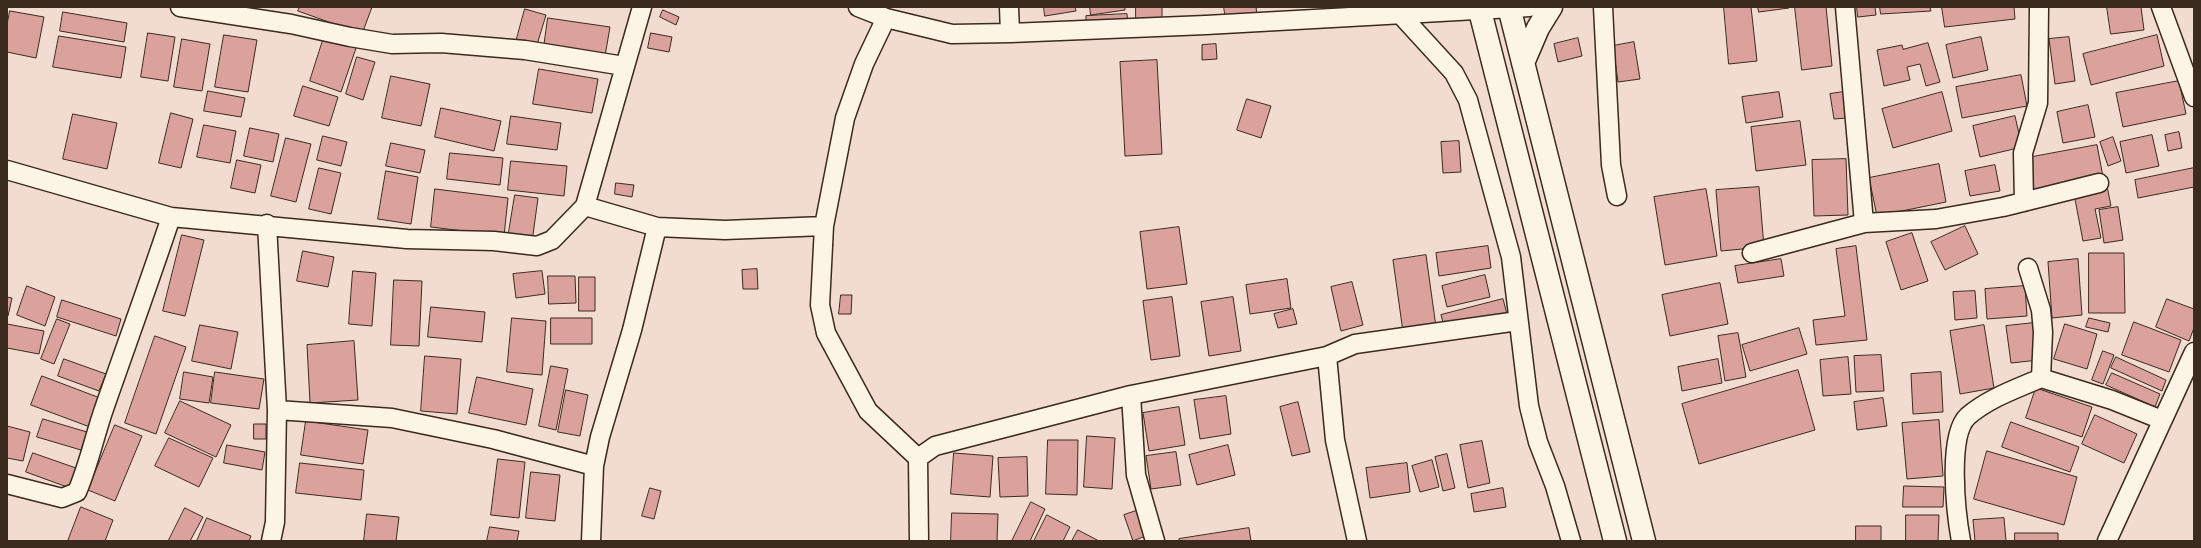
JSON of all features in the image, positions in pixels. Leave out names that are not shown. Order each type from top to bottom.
[{"type":"highway","points":[[1523,63],[1538,28],[1551,7]]},
{"type":"highway","points":[[1479,8],[1615,541]]},
{"type":"highway","points":[[1516,8],[1523,63],[1644,541]]},
{"type":"street","points":[[180,7],[291,24],[350,37],[392,44],[441,43],[525,50],[624,66]]},
{"type":"street","points":[[7,170],[171,217],[267,224],[407,239],[494,242],[537,246],[552,240],[585,206],[642,7]]},
{"type":"street","points":[[858,7],[886,18],[952,34],[1010,33],[1400,14],[1479,8],[1516,8]]},
{"type":"street","points":[[1009,7],[1010,33]]},
{"type":"street","points":[[1603,7],[1611,165],[1617,196]]},
{"type":"street","points":[[1845,7],[1864,223]]},
{"type":"street","points":[[2024,202],[2023,153],[2038,103],[2039,7]]},
{"type":"street","points":[[2161,7],[2194,97]]},
{"type":"street","points":[[1400,14],[1454,73],[1468,100],[1511,257],[1518,322],[1531,413],[1538,442],[1555,486],[1571,541]]},
{"type":"street","points":[[886,18],[864,64],[845,118],[824,226],[820,305],[826,333],[868,411],[918,458],[919,541]]},
{"type":"street","points":[[1752,253],[1864,223],[1936,219],[2024,202],[2099,183]]},
{"type":"street","points":[[585,206],[656,227],[724,230],[824,226]]},
{"type":"street","points":[[7,484],[62,498],[77,492],[86,470],[97,430],[131,329],[151,279],[171,217]]},
{"type":"street","points":[[267,224],[277,410],[274,522],[271,541]]},
{"type":"street","points":[[591,541],[594,466],[600,437],[632,330],[656,227]]},
{"type":"street","points":[[2028,268],[2042,310],[2043,332],[2041,378]]},
{"type":"street","points":[[918,458],[935,446],[1131,395],[1327,356],[1355,344],[1518,322]]},
{"type":"street","points":[[2107,541],[2194,352]]},
{"type":"street","points":[[1327,356],[1335,440],[1357,541]]},
{"type":"street","points":[[1961,541],[1958,523],[1955,456],[1957,436],[1967,417],[1992,400],[2041,378],[2112,400],[2162,420]]},
{"type":"street","points":[[1131,395],[1136,475],[1155,541]]},
{"type":"street","points":[[277,410],[392,418],[493,439],[594,466]]},
{"type":"building","points":[[300,7],[372,7],[362,34],[298,11]]},
{"type":"building","points":[[1044,7],[1075,7],[1076,11],[1045,16]]},
{"type":"building","points":[[1090,7],[1125,7],[1125,10],[1091,15]]},
{"type":"building","points":[[1136,7],[1162,7],[1162,22],[1136,24]]},
{"type":"building","points":[[1224,7],[1256,7],[1257,15],[1226,20]]},
{"type":"building","points":[[1724,7],[1751,7],[1757,61],[1729,64]]},
{"type":"building","points":[[1758,7],[1789,7],[1789,8],[1759,12]]},
{"type":"building","points":[[1795,7],[1826,7],[1832,66],[1802,70]]},
{"type":"building","points":[[1857,7],[1875,7],[1876,15],[1858,17]]},
{"type":"building","points":[[1880,7],[1930,7],[1931,11],[1881,14]]},
{"type":"building","points":[[1942,7],[2014,7],[2015,19],[1945,27]]},
{"type":"building","points":[[2107,7],[2141,7],[2144,30],[2111,34]]},
{"type":"building","points":[[525,9],[546,15],[536,48],[516,42]]},
{"type":"building","points":[[663,10],[679,17],[676,25],[660,17]]},
{"type":"building","points":[[10,11],[44,17],[36,58],[7,52],[7,25]]},
{"type":"building","points":[[63,12],[127,23],[124,42],[60,31]]},
{"type":"building","points":[[1127,14],[1128,26],[1086,29],[1086,16]]},
{"type":"building","points":[[548,18],[610,27],[605,56],[544,47]]},
{"type":"building","points":[[148,33],[175,37],[168,81],[141,77]]},
{"type":"building","points":[[651,33],[672,37],[669,52],[648,48]]},
{"type":"building","points":[[224,35],[257,40],[248,92],[215,87]]},
{"type":"building","points":[[2157,35],[2164,66],[2091,85],[2083,54]]},
{"type":"building","points":[[59,36],[126,47],[121,78],[53,67]]},
{"type":"building","points":[[324,37],[356,48],[341,92],[310,81]]},
{"type":"building","points":[[1981,37],[1988,70],[1953,78],[1946,45]]},
{"type":"building","points":[[2069,37],[2075,81],[2055,84],[2049,39]]},
{"type":"building","points":[[1578,38],[1582,56],[1558,62],[1554,44]]},
{"type":"building","points":[[182,39],[210,44],[202,91],[174,87]]},
{"type":"building","points":[[1634,42],[1640,79],[1618,82],[1613,46]]},
{"type":"building","points":[[1928,43],[1940,82],[1926,86],[1920,64],[1907,67],[1910,80],[1884,86],[1877,50],[1902,45],[1903,49]]},
{"type":"building","points":[[1216,44],[1217,59],[1202,60],[1202,45]]},
{"type":"building","points":[[357,57],[375,62],[363,100],[346,94]]},
{"type":"building","points":[[1157,60],[1162,154],[1125,156],[1120,62]]},
{"type":"building","points":[[539,69],[598,79],[592,113],[533,104]]},
{"type":"building","points":[[2021,75],[2027,106],[1962,118],[1956,87]]},
{"type":"building","points":[[391,76],[430,84],[421,126],[382,118]]},
{"type":"building","points":[[2179,81],[2186,114],[2123,127],[2116,93]]},
{"type":"building","points":[[303,86],[338,97],[329,126],[294,116]]},
{"type":"building","points":[[208,91],[245,98],[241,117],[204,111]]},
{"type":"building","points":[[1779,92],[1783,117],[1746,123],[1742,97]]},
{"type":"building","points":[[1843,92],[1847,118],[1834,119],[1830,94]]},
{"type":"building","points":[[1942,92],[1952,131],[1893,148],[1882,109]]},
{"type":"building","points":[[1247,99],[1271,106],[1261,138],[1237,130]]},
{"type":"building","points":[[2088,105],[2095,137],[2063,143],[2057,112]]},
{"type":"building","points":[[441,108],[501,121],[494,151],[435,137]]},
{"type":"building","points":[[171,113],[193,119],[181,168],[159,163]]},
{"type":"building","points":[[73,114],[117,123],[107,169],[63,159]]},
{"type":"building","points":[[511,116],[561,123],[557,150],[507,144]]},
{"type":"building","points":[[2015,116],[2022,147],[1980,157],[1973,126]]},
{"type":"building","points":[[1800,121],[1806,165],[1756,171],[1751,127]]},
{"type":"building","points":[[204,125],[236,131],[230,163],[197,157]]},
{"type":"building","points":[[250,128],[279,134],[273,162],[244,156]]},
{"type":"building","points":[[2179,132],[2182,148],[2168,151],[2165,135]]},
{"type":"building","points":[[2152,135],[2159,166],[2126,173],[2120,142]]},
{"type":"building","points":[[323,136],[347,142],[341,166],[317,160]]},
{"type":"building","points":[[2113,137],[2121,161],[2108,166],[2100,142]]},
{"type":"building","points":[[286,138],[311,144],[296,202],[271,196]]},
{"type":"building","points":[[1459,141],[1461,172],[1443,173],[1441,142]]},
{"type":"building","points":[[391,143],[425,150],[420,173],[386,166]]},
{"type":"building","points":[[2097,145],[2103,177],[2033,191],[2027,158]]},
{"type":"building","points":[[450,153],[503,158],[500,185],[447,179]]},
{"type":"building","points":[[1846,159],[1848,215],[1814,216],[1812,160]]},
{"type":"building","points":[[237,160],[261,165],[255,193],[231,188]]},
{"type":"building","points":[[511,161],[567,166],[564,196],[508,190]]},
{"type":"building","points":[[1939,164],[1946,202],[1877,216],[1869,178]]},
{"type":"building","points":[[1995,165],[2000,191],[1970,196],[1965,171]]},
{"type":"building","points":[[319,168],[341,173],[331,214],[309,209]]},
{"type":"building","points":[[2194,168],[2194,187],[2138,198],[2135,180]]},
{"type":"building","points":[[386,171],[418,177],[411,224],[378,219]]},
{"type":"building","points":[[616,183],[634,185],[632,197],[615,194]]},
{"type":"building","points":[[2107,186],[2111,206],[2095,209],[2101,238],[2083,241],[2074,194]]},
{"type":"building","points":[[1759,187],[1764,247],[1721,251],[1716,190]]},
{"type":"building","points":[[435,189],[508,198],[504,236],[431,227]]},
{"type":"building","points":[[1706,189],[1717,256],[1665,265],[1654,197]]},
{"type":"building","points":[[515,195],[538,198],[532,242],[508,238]]},
{"type":"building","points":[[2118,207],[2123,240],[2104,243],[2099,210]]},
{"type":"building","points":[[1965,226],[1978,254],[1945,270],[1931,242]]},
{"type":"building","points":[[1179,227],[1187,284],[1147,289],[1140,232]]},
{"type":"building","points":[[1912,233],[1928,281],[1901,290],[1886,242]]},
{"type":"building","points":[[182,235],[204,240],[185,316],[163,311]]},
{"type":"building","points":[[1488,246],[1491,268],[1439,276],[1436,253]]},
{"type":"building","points":[[1856,246],[1867,340],[1816,345],[1813,320],[1845,316],[1836,249]]},
{"type":"building","points":[[303,251],[334,257],[328,287],[297,281]]},
{"type":"building","points":[[2089,253],[2124,253],[2125,313],[2089,313]]},
{"type":"building","points":[[1426,255],[1436,327],[1403,332],[1393,260]]},
{"type":"building","points":[[1781,259],[1784,276],[1738,283],[1735,266]]},
{"type":"building","points":[[2078,259],[2082,315],[2052,318],[2048,262]]},
{"type":"building","points":[[757,269],[758,289],[743,289],[742,270]]},
{"type":"building","points":[[353,271],[376,273],[372,326],[349,324]]},
{"type":"building","points":[[542,271],[545,294],[516,298],[513,274]]},
{"type":"building","points":[[1485,275],[1490,297],[1447,307],[1442,286]]},
{"type":"building","points":[[548,276],[575,276],[576,303],[549,304]]},
{"type":"building","points":[[579,277],[595,277],[595,311],[579,311]]},
{"type":"building","points":[[1287,279],[1291,308],[1250,314],[1246,285]]},
{"type":"building","points":[[394,280],[422,281],[419,346],[391,345]]},
{"type":"building","points":[[1352,282],[1363,325],[1341,331],[1331,287]]},
{"type":"building","points":[[1720,283],[1728,324],[1670,336],[1662,295]]},
{"type":"building","points":[[27,286],[55,297],[45,326],[17,315]]},
{"type":"building","points":[[2025,286],[2027,316],[1987,319],[1985,289]]},
{"type":"building","points":[[1975,291],[1977,318],[1955,320],[1953,292]]},
{"type":"building","points":[[841,295],[852,295],[851,314],[839,314]]},
{"type":"building","points":[[7,297],[12,298],[8,316],[7,316]]},
{"type":"building","points":[[1172,297],[1180,356],[1151,360],[1143,301]]},
{"type":"building","points":[[1233,297],[1241,351],[1209,356],[1201,302]]},
{"type":"building","points":[[1503,299],[1507,314],[1445,329],[1441,315]]},
{"type":"building","points":[[2167,299],[2194,309],[2194,328],[2189,341],[2156,327]]},
{"type":"building","points":[[62,300],[121,319],[116,336],[57,317]]},
{"type":"building","points":[[431,307],[485,312],[482,342],[428,337]]},
{"type":"building","points":[[1293,309],[1297,324],[1278,328],[1274,314]]},
{"type":"building","points":[[512,318],[546,321],[542,375],[507,372]]},
{"type":"building","points":[[551,318],[592,318],[592,344],[551,344]]},
{"type":"building","points":[[2089,318],[2110,323],[2108,332],[2086,327]]},
{"type":"building","points":[[57,319],[70,324],[54,364],[41,359]]},
{"type":"building","points":[[2134,322],[2181,340],[2169,372],[2122,355]]},
{"type":"building","points":[[2034,323],[2039,360],[2011,363],[2006,326]]},
{"type":"building","points":[[7,324],[44,331],[39,354],[7,348]]},
{"type":"building","points":[[2065,324],[2097,334],[2087,369],[2054,359]]},
{"type":"building","points":[[200,325],[238,332],[231,369],[192,361]]},
{"type":"building","points":[[1984,325],[1994,388],[1960,394],[1950,331]]},
{"type":"building","points":[[1799,328],[1807,354],[1750,371],[1742,345]]},
{"type":"building","points":[[1738,333],[1746,377],[1725,381],[1718,336]]},
{"type":"building","points":[[155,336],[186,347],[156,434],[125,423]]},
{"type":"building","points":[[354,341],[358,400],[310,403],[307,345]]},
{"type":"building","points":[[2103,351],[2114,355],[2103,384],[2092,380]]},
{"type":"building","points":[[1881,355],[1884,391],[1856,392],[1854,356]]},
{"type":"building","points":[[425,356],[461,359],[457,414],[421,411]]},
{"type":"building","points":[[1848,357],[1851,394],[1823,396],[1820,360]]},
{"type":"building","points":[[2116,357],[2166,380],[2162,391],[2111,368]]},
{"type":"building","points":[[64,359],[106,374],[99,391],[58,376]]},
{"type":"building","points":[[1718,359],[1722,383],[1682,391],[1678,367]]},
{"type":"building","points":[[551,366],[568,369],[556,430],[539,426]]},
{"type":"building","points":[[1798,370],[1815,430],[1699,464],[1682,404]]},
{"type":"building","points":[[184,372],[213,377],[209,403],[180,399]]},
{"type":"building","points":[[215,372],[264,379],[259,409],[211,403]]},
{"type":"building","points":[[1941,372],[1943,412],[1913,414],[1911,374]]},
{"type":"building","points":[[2112,373],[2160,394],[2155,407],[2106,385]]},
{"type":"building","points":[[42,376],[100,398],[90,427],[31,405]]},
{"type":"building","points":[[477,377],[533,389],[526,425],[469,413]]},
{"type":"building","points":[[2036,388],[2092,407],[2082,437],[2026,418]]},
{"type":"building","points":[[566,390],[588,395],[580,436],[558,432]]},
{"type":"building","points":[[1226,396],[1231,434],[1200,439],[1194,400]]},
{"type":"building","points":[[1883,398],[1887,426],[1857,430],[1854,402]]},
{"type":"building","points":[[180,401],[231,425],[216,457],[165,433]]},
{"type":"building","points":[[1298,402],[1310,452],[1292,456],[1280,407]]},
{"type":"building","points":[[1179,407],[1185,445],[1149,451],[1143,413]]},
{"type":"building","points":[[2095,415],[2137,434],[2124,463],[2082,444]]},
{"type":"building","points":[[43,419],[87,432],[81,450],[37,437]]},
{"type":"building","points":[[1939,420],[1943,476],[1907,479],[1902,423]]},
{"type":"building","points":[[306,421],[368,430],[363,464],[301,455]]},
{"type":"building","points":[[2011,422],[2079,447],[2070,472],[2002,447]]},
{"type":"building","points":[[254,424],[266,424],[266,439],[254,439]]},
{"type":"building","points":[[115,425],[142,436],[115,501],[88,490]]},
{"type":"building","points":[[7,426],[30,432],[23,461],[7,458]]},
{"type":"building","points":[[1087,436],[1115,438],[1112,489],[1084,487]]},
{"type":"building","points":[[169,438],[213,458],[199,487],[155,466]]},
{"type":"building","points":[[1048,440],[1078,440],[1077,495],[1046,494]]},
{"type":"building","points":[[1482,441],[1490,483],[1468,488],[1460,445]]},
{"type":"building","points":[[227,445],[265,452],[262,470],[224,463]]},
{"type":"building","points":[[1228,445],[1235,475],[1197,485],[1189,455]]},
{"type":"building","points":[[1987,451],[2077,477],[2064,525],[1974,499]]},
{"type":"building","points":[[1176,452],[1181,485],[1151,489],[1146,456]]},
{"type":"building","points":[[33,453],[76,468],[70,488],[26,472]]},
{"type":"building","points":[[954,453],[993,456],[990,497],[951,494]]},
{"type":"building","points":[[1447,454],[1455,488],[1443,491],[1435,457]]},
{"type":"building","points":[[1027,457],[1028,496],[1000,497],[998,458]]},
{"type":"building","points":[[498,459],[525,462],[519,518],[491,515]]},
{"type":"building","points":[[1432,460],[1439,487],[1420,492],[1412,466]]},
{"type":"building","points":[[300,463],[364,470],[361,500],[296,493]]},
{"type":"building","points":[[1407,463],[1410,492],[1370,498],[1366,468]]},
{"type":"building","points":[[531,472],[560,475],[555,521],[526,518]]},
{"type":"building","points":[[1904,486],[1944,487],[1943,507],[1903,507]]},
{"type":"building","points":[[650,488],[661,491],[654,519],[642,516]]},
{"type":"building","points":[[1503,488],[1506,507],[1474,512],[1471,494]]},
{"type":"building","points":[[1031,502],[1045,509],[1030,541],[1012,541]]},
{"type":"building","points":[[81,507],[113,520],[105,541],[68,541]]},
{"type":"building","points":[[185,508],[203,517],[190,541],[171,541],[169,540]]},
{"type":"building","points":[[1139,510],[1148,535],[1133,541],[1124,515]]},
{"type":"building","points":[[952,513],[998,514],[997,541],[951,541]]},
{"type":"building","points":[[367,514],[399,517],[396,541],[364,541]]},
{"type":"building","points":[[1047,515],[1070,527],[1063,541],[1034,541]]},
{"type":"building","points":[[1906,515],[1939,515],[1938,541],[1906,541]]},
{"type":"building","points":[[207,518],[251,536],[249,541],[197,541]]},
{"type":"building","points":[[2004,518],[2006,541],[1975,541],[1973,520]]},
{"type":"building","points":[[1856,526],[1881,526],[1881,541],[1856,541]]},
{"type":"building","points":[[490,527],[519,531],[517,541],[487,541]]},
{"type":"building","points":[[1249,528],[1251,541],[1179,541],[1179,539]]},
{"type":"building","points":[[1078,530],[1099,541],[1072,541]]},
{"type":"building","points":[[2015,533],[2058,533],[2058,541],[2015,541]]}]
